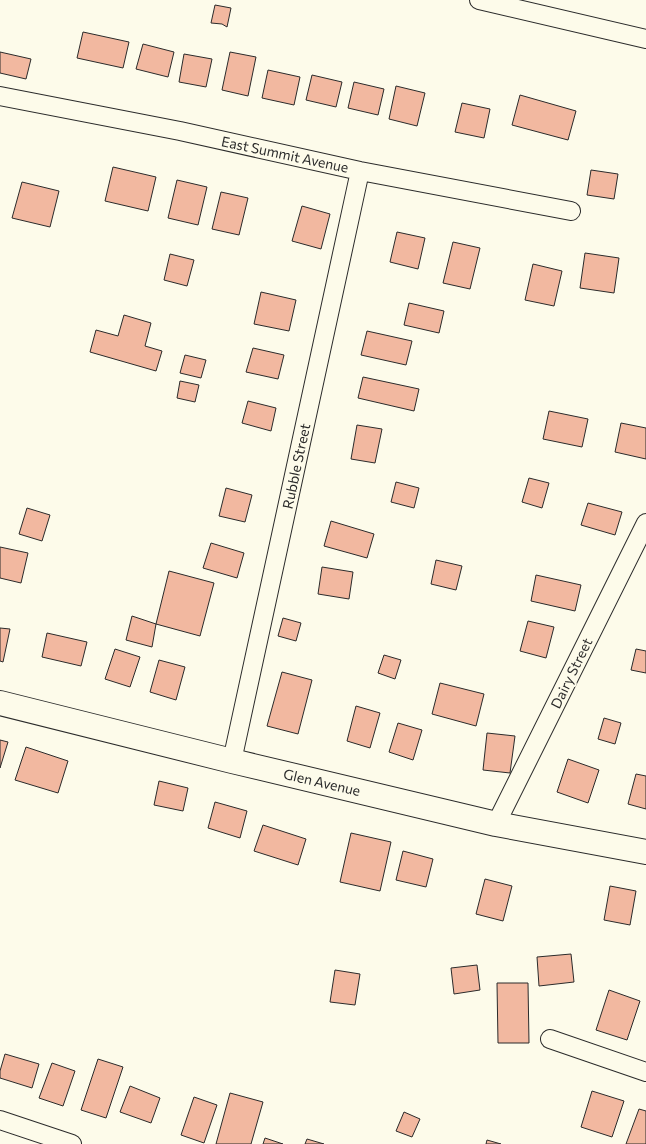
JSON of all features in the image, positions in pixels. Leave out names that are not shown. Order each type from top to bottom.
[{"type":"street","points":[[479,0],[646,39]]},
{"type":"street","name":"East Summit Avenue","points":[[0,96],[180,131],[360,171],[571,212]]},
{"type":"street","name":"Rubble Street","points":[[232,761],[360,171]]},
{"type":"street","name":"Dairy Street","points":[[496,824],[646,523]]},
{"type":"street","name":"Glen Avenue","points":[[0,703],[496,824],[646,852]]},
{"type":"street","points":[[550,1039],[646,1072]]},
{"type":"street","points":[[0,1120],[72,1144]]},
{"type":"building","points":[[215,5],[231,8],[227,27],[222,24],[211,23]]},
{"type":"building","points":[[83,32],[129,42],[123,68],[77,58]]},
{"type":"building","points":[[143,44],[174,52],[168,77],[136,69]]},
{"type":"building","points":[[0,52],[31,59],[26,79],[0,73]]},
{"type":"building","points":[[230,52],[256,57],[248,96],[222,90]]},
{"type":"building","points":[[184,54],[212,59],[206,87],[179,82]]},
{"type":"building","points":[[268,70],[300,77],[294,105],[262,98]]},
{"type":"building","points":[[312,75],[342,82],[336,107],[306,100]]},
{"type":"building","points":[[354,82],[384,89],[378,115],[348,108]]},
{"type":"building","points":[[396,86],[425,93],[417,126],[389,119]]},
{"type":"building","points":[[520,95],[576,111],[568,140],[512,125]]},
{"type":"building","points":[[462,103],[490,109],[484,138],[455,132]]},
{"type":"building","points":[[113,167],[156,177],[148,211],[105,201]]},
{"type":"building","points":[[591,170],[618,174],[614,199],[587,195]]},
{"type":"building","points":[[177,180],[207,187],[198,225],[168,218]]},
{"type":"building","points":[[22,182],[59,191],[50,227],[12,218]]},
{"type":"building","points":[[221,192],[248,198],[239,235],[212,229]]},
{"type":"building","points":[[302,206],[330,214],[321,249],[292,241]]},
{"type":"building","points":[[397,232],[425,238],[418,269],[390,262]]},
{"type":"building","points":[[453,242],[480,248],[470,289],[443,283]]},
{"type":"building","points":[[585,253],[619,258],[614,293],[580,288]]},
{"type":"building","points":[[170,254],[194,260],[187,286],[164,280]]},
{"type":"building","points":[[533,264],[562,271],[554,306],[525,300]]},
{"type":"building","points":[[261,292],[296,300],[289,331],[254,324]]},
{"type":"building","points":[[409,303],[444,311],[439,333],[404,325]]},
{"type":"building","points":[[124,315],[151,323],[145,346],[162,351],[156,371],[90,352],[96,330],[118,336]]},
{"type":"building","points":[[367,331],[412,341],[406,365],[361,355]]},
{"type":"building","points":[[253,348],[284,355],[278,379],[246,372]]},
{"type":"building","points":[[185,355],[206,360],[201,378],[180,373]]},
{"type":"building","points":[[363,377],[419,389],[414,411],[358,398]]},
{"type":"building","points":[[180,381],[199,385],[195,402],[177,398]]},
{"type":"building","points":[[248,401],[276,408],[271,431],[242,423]]},
{"type":"building","points":[[549,411],[588,419],[582,447],[543,439]]},
{"type":"building","points":[[621,423],[646,428],[646,459],[615,452]]},
{"type":"building","points":[[357,425],[382,429],[375,463],[351,459]]},
{"type":"building","points":[[529,478],[549,483],[542,508],[522,502]]},
{"type":"building","points":[[396,482],[419,488],[414,508],[391,502]]},
{"type":"building","points":[[226,488],[252,495],[245,522],[219,516]]},
{"type":"building","points":[[588,503],[622,512],[615,535],[581,525]]},
{"type":"building","points":[[27,508],[50,515],[42,541],[19,534]]},
{"type":"building","points":[[331,521],[374,534],[367,558],[324,546]]},
{"type":"building","points":[[211,543],[244,553],[237,578],[203,568]]},
{"type":"building","points":[[0,547],[28,553],[21,583],[0,578]]},
{"type":"building","points":[[436,560],[462,566],[456,590],[431,584]]},
{"type":"building","points":[[322,567],[353,572],[349,599],[318,594]]},
{"type":"building","points":[[169,571],[214,583],[200,636],[156,624]]},
{"type":"building","points":[[536,575],[581,585],[575,611],[531,601]]},
{"type":"building","points":[[132,616],[156,624],[152,647],[126,640]]},
{"type":"building","points":[[283,618],[301,623],[296,641],[278,636]]},
{"type":"building","points":[[528,621],[554,627],[546,658],[520,651]]},
{"type":"building","points":[[0,628],[10,629],[3,662],[0,661]]},
{"type":"building","points":[[47,633],[87,642],[81,666],[42,657]]},
{"type":"building","points":[[115,649],[140,657],[130,687],[105,679]]},
{"type":"building","points":[[636,649],[646,651],[646,673],[631,670]]},
{"type":"building","points":[[384,655],[401,660],[395,679],[378,673]]},
{"type":"building","points":[[159,660],[185,667],[176,700],[150,692]]},
{"type":"building","points":[[282,672],[312,680],[298,734],[267,726]]},
{"type":"building","points":[[440,683],[484,694],[476,726],[432,714]]},
{"type":"building","points":[[356,706],[380,713],[370,748],[347,741]]},
{"type":"building","points":[[604,718],[621,723],[615,744],[598,739]]},
{"type":"building","points":[[398,723],[422,730],[413,760],[389,752]]},
{"type":"building","points":[[487,733],[515,736],[510,773],[483,770]]},
{"type":"building","points":[[0,740],[8,742],[0,768]]},
{"type":"building","points":[[26,747],[68,761],[58,793],[15,780]]},
{"type":"building","points":[[568,759],[599,770],[588,803],[557,792]]},
{"type":"building","points":[[636,774],[646,776],[646,809],[628,804]]},
{"type":"building","points":[[159,781],[188,788],[183,811],[154,805]]},
{"type":"building","points":[[215,802],[247,811],[240,838],[208,828]]},
{"type":"building","points":[[263,825],[306,839],[298,865],[254,851]]},
{"type":"building","points":[[351,833],[391,842],[380,891],[340,882]]},
{"type":"building","points":[[403,851],[433,859],[426,887],[396,880]]},
{"type":"building","points":[[485,879],[512,886],[503,921],[476,914]]},
{"type":"building","points":[[610,886],[636,891],[630,925],[604,920]]},
{"type":"building","points":[[571,954],[574,982],[539,986],[537,957]]},
{"type":"building","points":[[477,965],[480,990],[454,994],[451,968]]},
{"type":"building","points":[[335,970],[360,974],[355,1005],[330,1002]]},
{"type":"building","points":[[497,983],[528,983],[529,1043],[498,1043]]},
{"type":"building","points":[[609,990],[640,1001],[627,1040],[596,1030]]},
{"type":"building","points":[[5,1054],[39,1064],[32,1088],[0,1078]]},
{"type":"building","points":[[98,1059],[123,1067],[106,1118],[81,1110]]},
{"type":"building","points":[[52,1063],[75,1071],[63,1106],[39,1098]]},
{"type":"building","points":[[130,1086],[160,1098],[151,1123],[120,1112]]},
{"type":"building","points":[[592,1091],[624,1101],[612,1137],[581,1127]]},
{"type":"building","points":[[230,1093],[263,1102],[251,1144],[216,1144]]},
{"type":"building","points":[[194,1097],[217,1105],[204,1143],[181,1135]]},
{"type":"building","points":[[639,1109],[646,1111],[646,1144],[626,1144]]},
{"type":"building","points":[[404,1112],[420,1119],[412,1137],[396,1131]]},
{"type":"building","points":[[265,1138],[283,1144],[263,1144]]},
{"type":"building","points":[[307,1139],[324,1144],[305,1144]]},
{"type":"building","points":[[487,1140],[501,1144],[486,1144]]}]
